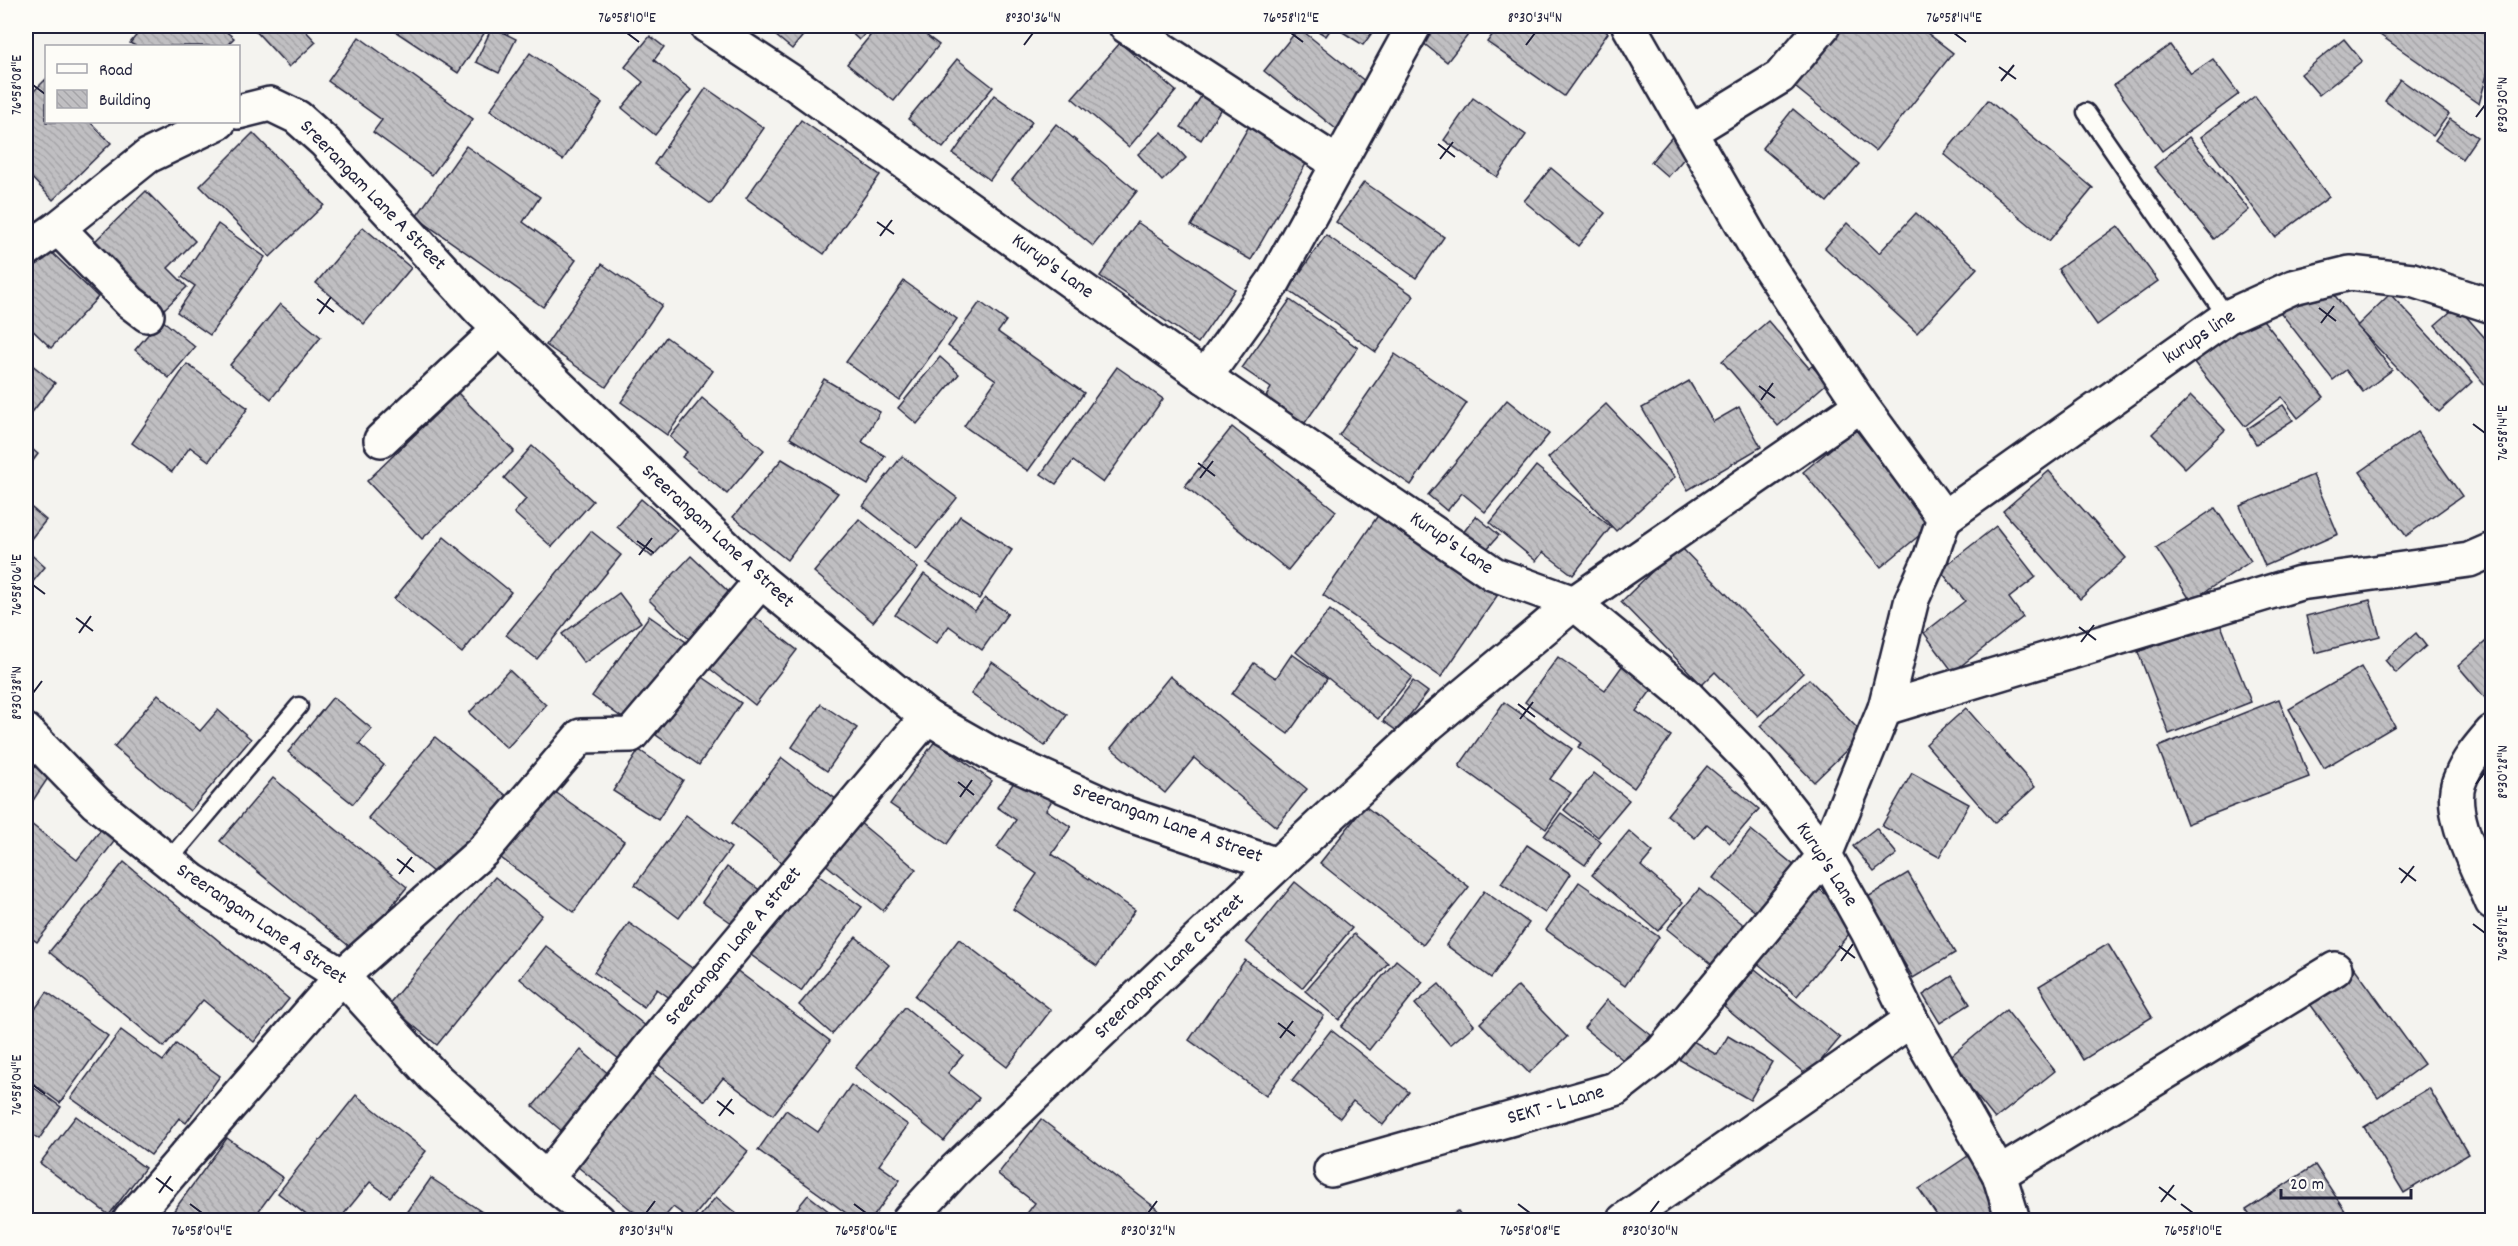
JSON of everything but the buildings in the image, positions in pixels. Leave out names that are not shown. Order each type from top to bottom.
[{"type":"street","name":"Kurup's Lane","points":[[707,26],[798,86],[1205,377],[1494,574],[1574,603],[1686,695],[1756,767],[1825,855],[1868,932],[1911,1020],[1999,1174],[2013,1221]]},
{"type":"street","points":[[1126,26],[1337,163]]},
{"type":"street","points":[[1205,377],[1274,281],[1414,26]]},
{"type":"street","points":[[1629,26],[1757,249],[1861,405],[1944,518]]},
{"type":"street","points":[[1690,132],[1780,77],[1823,26]]},
{"type":"street","name":"Sreerangam Lane A Street","points":[[240,112],[270,104],[297,117],[325,142],[440,268],[500,329],[761,581],[927,717],[992,754],[1121,812],[1277,865]]},
{"type":"street","points":[[26,250],[58,228],[148,156],[217,123]]},
{"type":"street","points":[[58,228],[130,302],[147,315]]},
{"type":"street","name":"kurups line","points":[[1944,518],[2226,317],[2293,287],[2350,273],[2412,280],[2493,306]]},
{"type":"street","points":[[381,440],[500,329]]},
{"type":"street","name":"Sreerangam Lane C Street","points":[[909,1221],[955,1170],[1428,725],[1574,603],[1861,405]]},
{"type":"street","name":"SEKT - L Lane","points":[[1331,1170],[1615,1089],[1661,1053],[1825,855],[1885,708],[1912,600],[1930,559],[1944,518]]},
{"type":"street","points":[[1885,708],[2300,583],[2469,560],[2493,550]]},
{"type":"street","points":[[130,1221],[342,976],[483,851],[580,736],[631,735],[761,581]]},
{"type":"street","name":"Sreerangam Lane A street","points":[[546,1179],[651,1047],[927,717]]},
{"type":"street","name":"Sreerangam Lane A Street","points":[[26,731],[96,803],[193,881],[342,976],[433,1076],[546,1179],[598,1221]]},
{"type":"street","points":[[2493,732],[2471,757],[2457,784],[2457,816],[2493,902]]},
{"type":"street","points":[[1999,1174],[2335,969]]},
{"type":"street","points":[[1624,1221],[1911,1020]]},
{"type":"lane","points":[[2086,112],[2226,317]]},
{"type":"lane","points":[[168,861],[299,706]]}]
